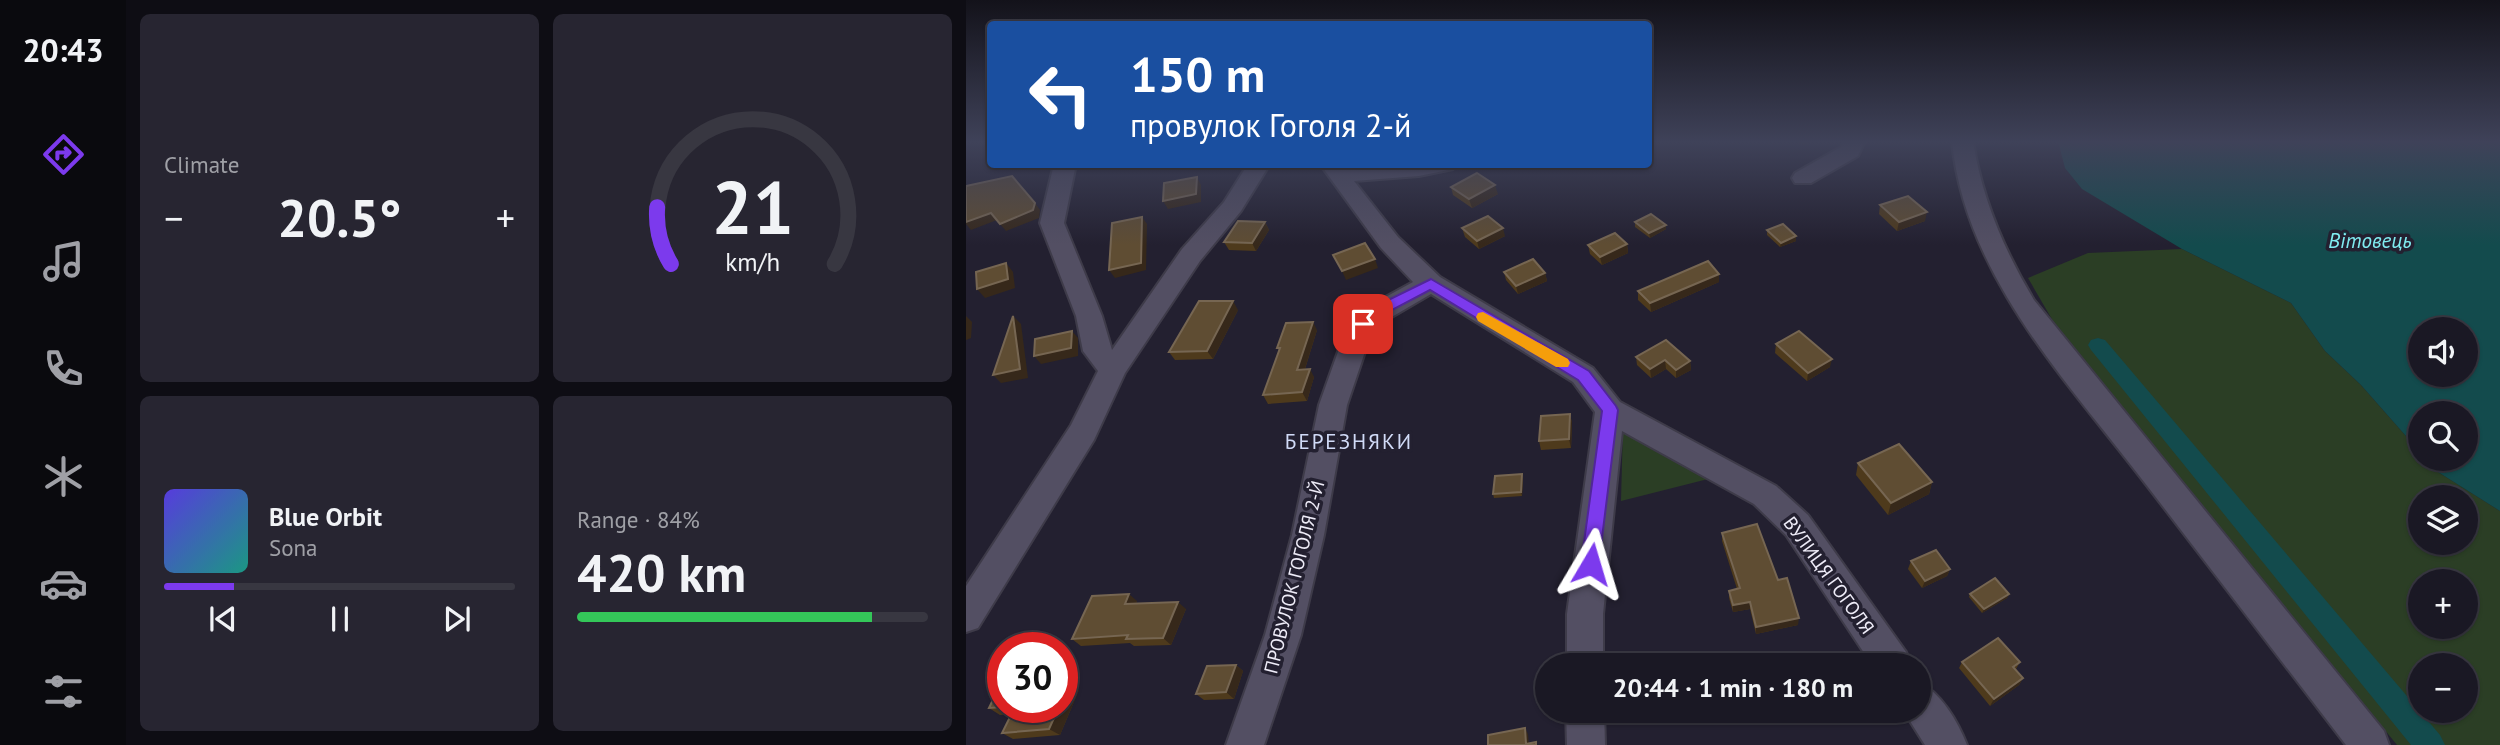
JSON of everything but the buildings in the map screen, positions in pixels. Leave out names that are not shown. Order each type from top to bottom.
[{"type":"street","points":[[1062,176],[1052,223],[1089,316],[1097,351],[1113,369]]},
{"type":"street","points":[[966,616],[1083,432],[1113,369],[1191,255],[1233,206],[1252,176]]},
{"type":"street","name":"ВУЛИЦЯ ГОГОЛЯ","points":[[1339,176],[1393,248],[1410,267],[1431,284],[1583,375],[1610,410],[1765,495],[1797,525],[1885,653]]},
{"type":"street","points":[[1803,178],[1807,176]]},
{"type":"street","points":[[1967,176],[1986,233],[2001,267],[2024,306],[2371,745]]},
{"type":"street","name":"ПРОВУЛОК ГОГОЛЯ 2-Й","points":[[1245,745],[1283,635],[1308,535],[1334,405],[1357,335],[1370,318],[1431,284]]},
{"type":"street","points":[[1585,653],[1585,614],[1610,410]]},
{"type":"street","points":[[1931,720],[1948,745]]},
{"type":"street","points":[[1586,723],[1586,745]]},
{"type":"shaded area","points":[[2182,249],[2291,303],[2325,351],[2361,385],[2408,438],[2408,471],[2437,471],[2459,485],[2408,485],[2408,555],[2478,555],[2478,497],[2500,511],[2500,745],[2397,745],[2053,321],[2028,278],[2088,253]]},
{"type":"shaded area","points":[[1623,426],[1716,477],[1621,501]]},
{"type":"water","name":"Вітовець","points":[[2071,176],[2500,176],[2500,511],[2478,497],[2478,485],[2459,485],[2437,471],[2478,471],[2478,401],[2408,401],[2408,438],[2361,385],[2325,351],[2291,303],[2182,249],[2082,189]]},
{"type":"waterway","points":[[2098,345],[2430,745]]},
{"type":"slow traffic","points":[[1483,317],[1562,363]]},
{"type":"district","name":"БЕРЕЗНЯКИ","points":[[1349,442]]},
{"type":"route","points":[[1363,324],[1383,309],[1431,284],[1508,333],[1583,375],[1610,410],[1591,564]]}]
